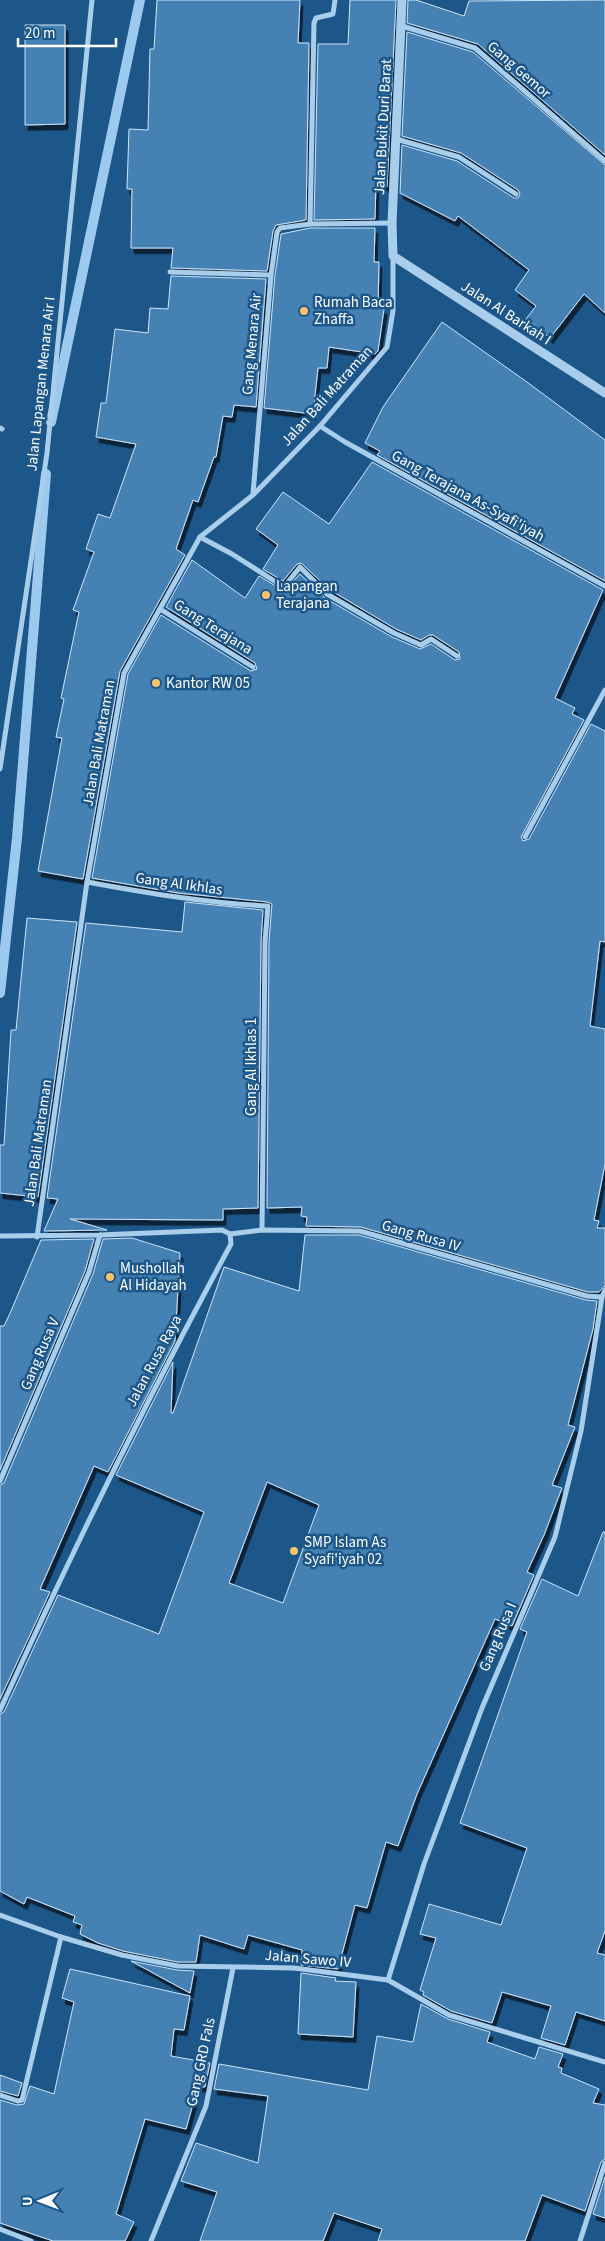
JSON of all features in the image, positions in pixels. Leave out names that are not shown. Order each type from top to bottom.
[{"type":"street","name":"Jalan Lapangan Menara Air I","points":[[0,769],[47,453],[92,0]]},
{"type":"street","points":[[310,224],[314,23],[316,18],[333,14],[335,0]]},
{"type":"street","name":"Jalan Bukit Duri Barat","points":[[393,256],[392,223],[402,0]]},
{"type":"street","name":"Gang Gemor","points":[[402,26],[475,48],[605,162]]},
{"type":"street","points":[[396,139],[459,157],[516,194]]},
{"type":"street","name":"Gang Menara Air","points":[[253,495],[271,274],[277,232],[280,228],[310,224],[392,223]]},
{"type":"street","name":"Jalan Al Barkah I","points":[[393,256],[605,393]]},
{"type":"street","name":"Jalan Bali Matraman","points":[[37,1237],[86,882],[124,673],[200,537],[253,495],[320,426],[387,347],[393,311],[393,256]]},
{"type":"street","points":[[170,272],[271,274]]},
{"type":"street","name":"Gang Terajana As-Syafi'iyah","points":[[320,426],[345,442],[605,586]]},
{"type":"street","points":[[200,537],[232,554],[284,587],[300,567],[327,594],[394,634],[421,645],[431,639],[457,656]]},
{"type":"street","name":"Gang Terajana","points":[[160,609],[254,667]]},
{"type":"street","points":[[525,837],[605,690]]},
{"type":"street","name":"Gang Al Ikhlas","points":[[86,882],[144,893],[230,904],[268,906]]},
{"type":"street","name":"Gang Al Ikhlas 1","points":[[262,1230],[265,941],[268,906]]},
{"type":"street","points":[[0,1236],[37,1237],[222,1230],[230,1234]]},
{"type":"street","name":"Gang Rusa IV","points":[[230,1234],[262,1230],[360,1231],[587,1296],[602,1297]]},
{"type":"street","name":"Jalan Rusa Raya","points":[[0,1710],[60,1577],[164,1367],[231,1244],[230,1234]]},
{"type":"street","name":"Gang Rusa V","points":[[0,1481],[89,1272],[100,1235]]},
{"type":"street","name":"Gang Rusa I","points":[[388,1980],[424,1864],[482,1708],[555,1537],[581,1431],[602,1297],[605,1290]]},
{"type":"street","name":"Jalan Sawo IV","points":[[0,1914],[61,1937],[122,1955],[178,1966],[294,1968],[388,1980],[449,2016],[605,2062]]},
{"type":"street","points":[[0,2095],[18,2101],[22,2100],[61,1937]]},
{"type":"street","name":"Gang GRD Fals","points":[[151,2241],[206,2106],[233,1968]]},
{"type":"street","points":[[580,2241],[605,2163]]},
{"type":"street","points":[[0,2229],[31,2241]]},
{"type":"building","points":[[157,0],[300,0],[298,43],[309,43],[306,220],[276,225],[273,231],[267,271],[171,268],[173,248],[131,248],[132,189],[127,189],[129,129],[148,130],[150,49],[154,49]]},
{"type":"building","points":[[350,0],[396,0],[387,187],[376,181],[375,219],[314,220],[318,44],[348,44]]},
{"type":"building","points":[[408,0],[416,0],[464,16],[469,1],[605,0],[605,155],[478,44],[407,23]]},
{"type":"building","points":[[25,25],[65,25],[65,124],[25,125]]},
{"type":"building","points":[[407,32],[473,52],[605,165],[605,313],[584,294],[550,338],[526,319],[536,306],[515,290],[529,270],[458,216],[455,221],[400,193],[402,145],[457,161],[514,198],[518,198],[520,194],[518,190],[461,153],[402,136]]},
{"type":"building","points":[[310,228],[375,228],[374,262],[379,262],[378,308],[384,309],[378,351],[375,354],[329,347],[327,368],[318,368],[313,414],[264,408],[275,275],[281,234]]},
{"type":"building","points":[[171,276],[266,279],[256,407],[234,405],[232,417],[223,416],[216,457],[214,457],[198,502],[193,500],[176,549],[185,555],[120,671],[83,879],[38,871],[62,738],[56,737],[64,699],[61,698],[79,612],[73,610],[94,552],[86,549],[98,514],[110,518],[136,444],[96,437],[101,403],[106,403],[115,329],[148,333],[150,308],[168,309]]},
{"type":"building","points":[[442,322],[605,440],[605,581],[377,455],[380,451],[365,443],[383,407]]},
{"type":"building","points":[[372,462],[603,590],[555,698],[575,708],[572,714],[584,720],[521,837],[523,841],[529,839],[591,724],[605,731],[605,942],[600,941],[590,1026],[605,1029],[605,1164],[594,1220],[599,1221],[597,1228],[605,1228],[605,1286],[599,1292],[588,1292],[361,1227],[306,1226],[307,1217],[301,1216],[302,1207],[267,1208],[269,941],[272,904],[268,902],[178,893],[92,878],[128,674],[161,615],[251,671],[257,669],[255,663],[166,607],[192,560],[245,598],[259,576],[284,591],[300,574],[325,598],[392,637],[420,649],[431,644],[455,660],[460,659],[459,652],[433,635],[429,635],[421,640],[396,629],[330,590],[301,563],[297,564],[283,581],[263,569],[278,545],[256,529],[283,492],[329,524]]},
{"type":"building","points":[[185,902],[263,910],[258,1208],[223,1209],[223,1220],[70,1219],[107,1230],[44,1231],[58,1199],[47,1198],[86,923],[182,932]]},
{"type":"building","points":[[27,918],[77,922],[38,1197],[0,1193],[0,1145],[4,1145],[11,1030],[16,1030]]},
{"type":"building","points":[[305,1235],[359,1235],[586,1300],[597,1301],[593,1329],[568,1425],[575,1427],[552,1485],[562,1488],[527,1572],[534,1575],[512,1626],[495,1619],[417,1794],[398,1846],[386,1842],[367,1908],[355,1905],[338,1969],[301,1965],[302,1950],[248,1935],[244,1949],[200,1935],[196,1962],[178,1962],[123,1951],[98,1943],[80,1934],[82,1925],[73,1922],[75,1916],[27,1897],[24,1904],[0,1891],[0,1714],[4,1712],[58,1595],[159,1634],[204,1512],[116,1475],[173,1362],[171,1413],[173,1413],[224,1267],[299,1291]],"holes":[[[267,1482],[319,1505],[283,1603],[229,1583]]]},
{"type":"building","points":[[132,1238],[180,1253],[175,1341],[108,1472],[94,1466],[40,1589],[50,1592],[0,1699],[0,1485],[4,1483],[93,1274],[103,1239]]},
{"type":"building","points":[[94,1239],[85,1271],[0,1470],[0,1326],[4,1326],[41,1240]]},
{"type":"building","points":[[603,1532],[605,1532],[605,1931],[597,1953],[605,1955],[605,2021],[576,2012],[565,2045],[541,2038],[551,2006],[502,1992],[492,2023],[451,2011],[423,1995],[424,1992],[420,1990],[436,1938],[420,1934],[429,1904],[501,1925],[527,1848],[460,1823],[527,1632],[520,1629],[542,1579],[578,1596]]},
{"type":"building","points":[[131,1961],[177,1970],[194,1971],[190,1993]]},
{"type":"building","points":[[70,1969],[190,1996],[184,2030],[174,2029],[171,2056],[210,2063],[205,2087],[198,2086],[186,2129],[145,2119],[116,2214],[134,2222],[125,2241],[53,2241],[0,2223],[0,2100],[17,2105],[24,2104],[30,2086],[54,2094],[74,2002],[62,1998]]},
{"type":"building","points":[[301,1973],[336,1978],[335,1981],[356,1982],[353,2037],[298,2034]]},
{"type":"building","points":[[421,2004],[448,2019],[490,2032],[487,2042],[535,2059],[539,2047],[563,2054],[558,2067],[562,2068],[561,2073],[599,2089],[593,2103],[605,2105],[605,2159],[601,2162],[585,2211],[542,2195],[525,2241],[378,2241],[382,2229],[334,2213],[323,2241],[200,2241],[217,2192],[181,2181],[196,2143],[258,2163],[268,2096],[214,2089],[219,2064],[368,2090],[377,2036],[413,2042]]},
{"type":"building","points":[[0,2075],[22,2083],[18,2096],[0,2091]]},
{"type":"building","points":[[605,2177],[605,2218],[593,2214]]},
{"type":"waterway","points":[[51,422],[140,0]]},
{"type":"waterway","points":[[0,993],[17,838],[46,474]]},
{"type":"place","name":"Rumah Baca Zhaffa","points":[[304,311]]},
{"type":"place","name":"Lapangan Terajana","points":[[266,595]]},
{"type":"place","name":"Kantor RW 05","points":[[156,683]]},
{"type":"place","name":"Mushollah Al Hidayah","points":[[110,1277]]},
{"type":"place","name":"SMP Islam As Syafi'iyah 02","points":[[294,1551]]}]
